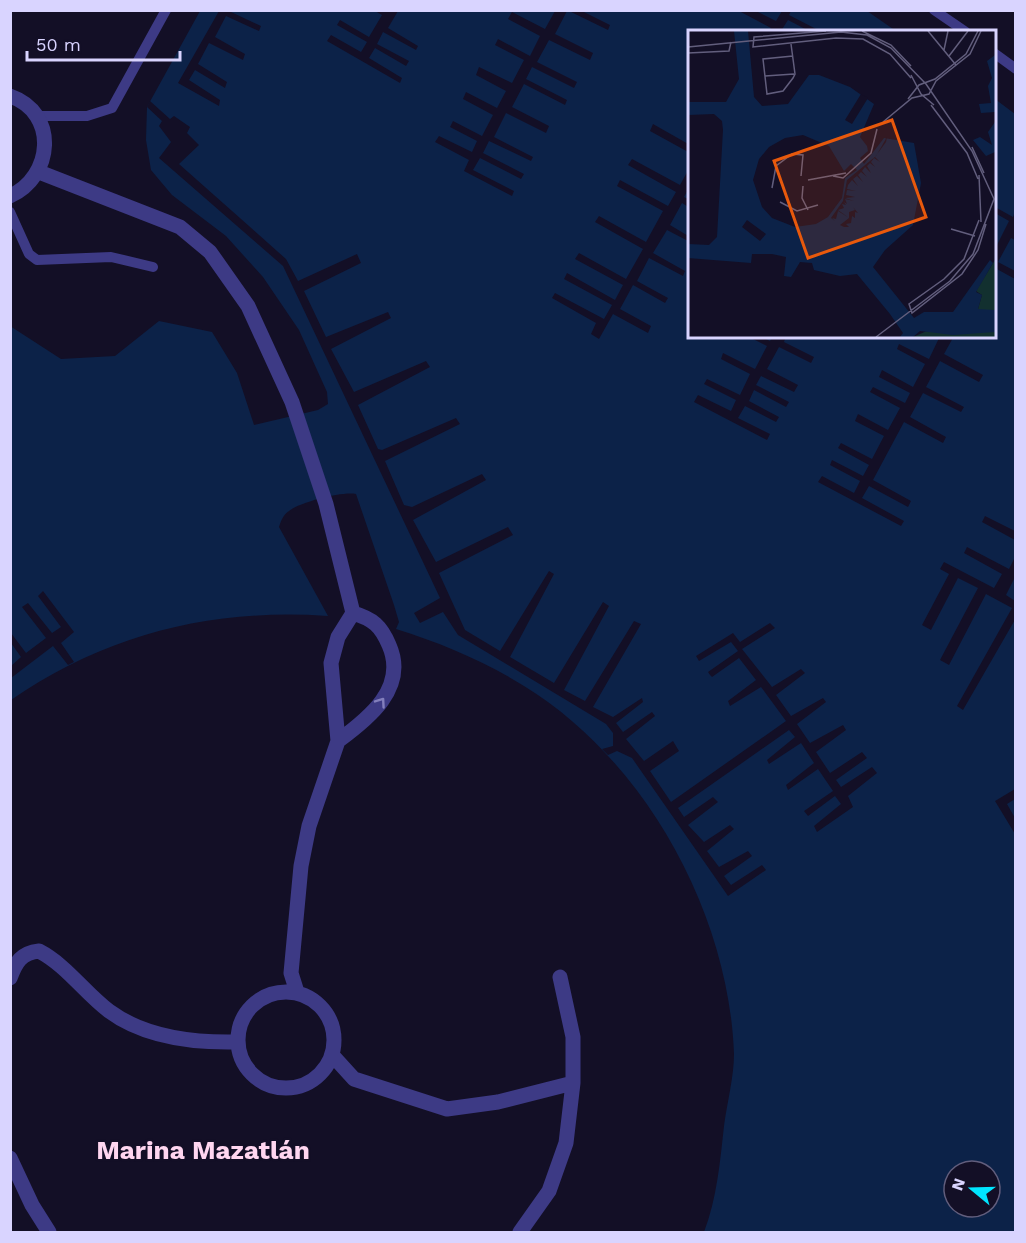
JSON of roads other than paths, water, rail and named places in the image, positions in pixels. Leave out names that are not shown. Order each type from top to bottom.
[{"type":"street","points":[[10,96],[27,105],[36,116],[46,143],[39,172],[28,185],[10,196]]},
{"type":"street","points":[[39,172],[180,227],[210,252],[248,306],[292,402],[326,504],[353,613],[338,637],[331,663],[338,741],[309,826],[301,866],[291,973],[297,992]]},
{"type":"street","points":[[338,741],[380,706],[394,675],[393,653],[381,627],[367,617],[353,613]]},
{"type":"street","points":[[10,978],[18,960],[28,952],[39,951],[47,955],[109,1011],[136,1027],[209,1043],[237,1042]]},
{"type":"street","points":[[520,1233],[549,1191],[566,1143],[573,1083],[573,1037],[560,977]]},
{"type":"street","points":[[284,991],[297,992],[311,998],[323,1008],[331,1021],[335,1036],[334,1057],[319,1076],[308,1083],[282,1088],[258,1079],[248,1070],[237,1042],[242,1020],[259,999],[284,991]]},
{"type":"street","points":[[334,1057],[354,1079],[447,1109],[498,1102],[573,1083]]},
{"type":"street","points":[[10,1158],[32,1205],[49,1233]]},
{"type":"lane","points":[[36,116],[87,116],[112,108],[166,10]]},
{"type":"lane","points":[[934,10],[963,30]]},
{"type":"lane","points":[[996,54],[1016,69]]},
{"type":"lane","points":[[10,212],[29,254],[37,260],[111,257],[153,267]]},
{"type":"water","points":[[200,11],[867,11],[895,30],[688,30],[688,338],[996,338],[996,100],[1015,114],[1015,1232],[704,1232],[717,1180],[734,1054],[729,1001],[716,947],[697,895],[672,845],[642,798],[607,755],[568,717],[524,686],[478,661],[396,629],[399,622],[394,605],[356,494],[332,496],[302,504],[282,518],[279,527],[328,616],[243,616],[162,630],[123,642],[85,658],[47,677],[11,700],[10,326],[61,359],[115,356],[159,321],[212,332],[237,373],[254,425],[318,410],[328,404],[327,392],[299,330],[263,277],[226,236],[172,195],[151,170],[146,140],[147,107]]},
{"type":"district","name":"Marina Mazatlán","points":[[203,1150]]}]
